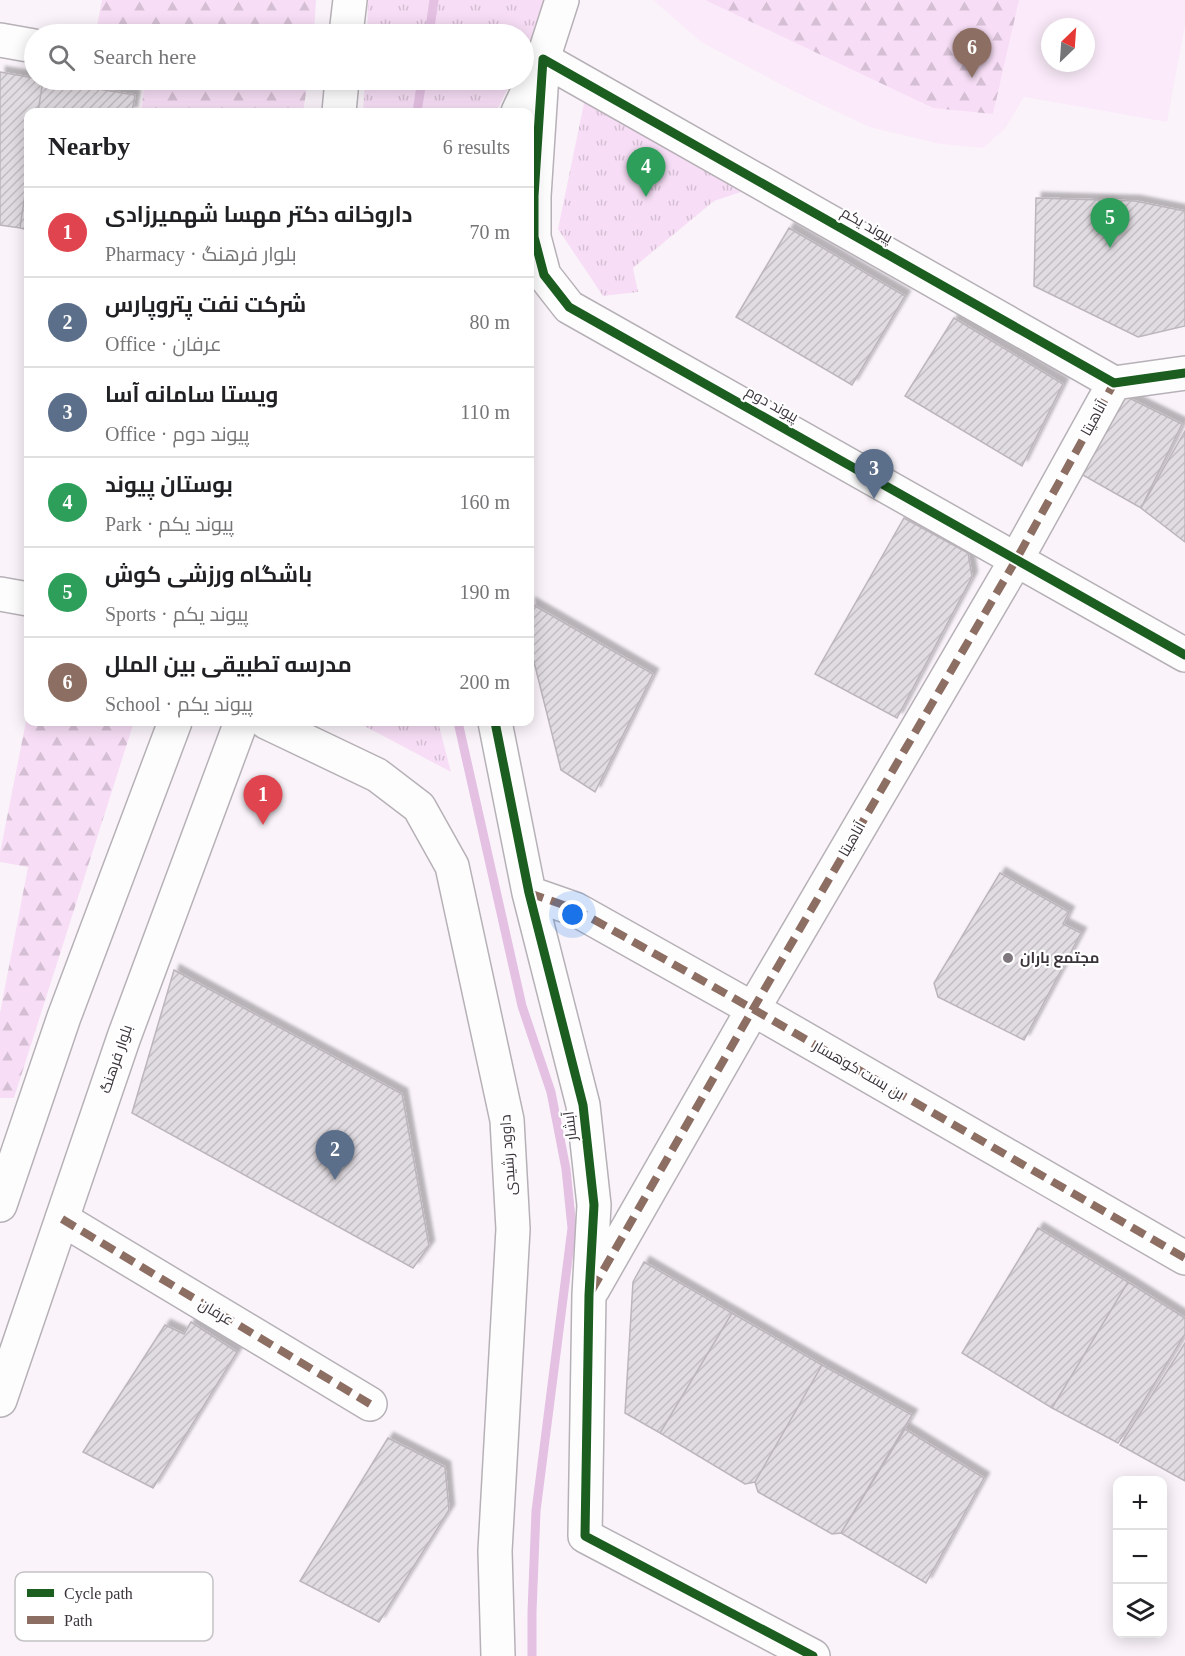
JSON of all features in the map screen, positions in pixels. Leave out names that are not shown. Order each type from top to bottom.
[{"type":"street","points":[[347,24],[350,0]]},
{"type":"street","points":[[534,77],[543,58],[562,0]]},
{"type":"street","points":[[0,40],[24,44]]},
{"type":"street","name":"پیوند یکم","points":[[543,58],[1114,383]]},
{"type":"street","name":"پیوند دوم","points":[[543,58],[534,196],[534,237],[544,276],[569,307],[1185,655]]},
{"type":"street","points":[[339,108],[341,90]]},
{"type":"street","points":[[520,108],[528,90]]},
{"type":"street","points":[[1114,383],[1185,373]]},
{"type":"street","name":"آناهیتا","points":[[589,1295],[753,1009],[1016,560],[1114,383]]},
{"type":"street","points":[[0,594],[24,598]]},
{"type":"street","points":[[0,1205],[64,1017],[174,726]]},
{"type":"street","name":"بلوار فرهنگ","points":[[0,1400],[124,1037],[240,726]]},
{"type":"street","name":"داوود رشیدی","points":[[274,726],[377,775],[420,807],[452,866],[507,1120],[513,1229],[495,1551],[498,1656]]},
{"type":"street","name":"آبشار","points":[[496,726],[529,893],[583,1105],[594,1205],[589,1295],[585,1536],[813,1656]]},
{"type":"street","name":"بن بست کوهسار","points":[[529,893],[575,909],[1185,1258]]},
{"type":"street","name":"عرفان","points":[[62,1219],[370,1404]]},
{"type":"shaded area","points":[[653,0],[1185,0],[1185,25],[1167,122],[1024,97],[1005,129],[983,148],[940,144],[869,127],[797,93],[701,42]]},
{"type":"green space","points":[[102,0],[316,0],[315,24],[97,24]]},
{"type":"green space","points":[[368,0],[548,0],[534,33],[534,24],[367,24]]},
{"type":"green space","points":[[705,0],[1019,0],[993,114],[933,108]]},
{"type":"green space","points":[[144,90],[306,90],[304,108],[142,108]]},
{"type":"green space","points":[[364,90],[507,90],[498,108],[363,108]]},
{"type":"green space","points":[[585,98],[741,192],[714,201],[633,268],[638,292],[603,296],[558,229]]},
{"type":"green space","points":[[25,726],[133,726],[14,1098],[0,1098],[0,1013],[28,867],[0,862]]},
{"type":"green space","points":[[365,726],[439,726],[451,772]]},
{"type":"building","points":[[0,72],[24,76],[24,90],[41,90],[39,108],[24,108],[24,201],[20,228],[0,225]]},
{"type":"building","points":[[41,90],[104,90],[135,95],[133,108],[39,108]]},
{"type":"building","points":[[1036,198],[1135,201],[1185,211],[1185,326],[1138,337],[1034,286]]},
{"type":"building","points":[[24,201],[24,229],[20,228]]},
{"type":"building","points":[[789,228],[905,296],[852,385],[736,317]]},
{"type":"building","points":[[954,318],[1063,384],[1022,466],[905,396]]},
{"type":"building","points":[[1125,396],[1182,424],[1141,508],[1081,474]]},
{"type":"building","points":[[1185,431],[1185,542],[1141,508]]},
{"type":"building","points":[[904,518],[968,553],[972,577],[897,718],[815,674]]},
{"type":"building","points":[[534,605],[653,674],[595,792],[561,770],[534,662]]},
{"type":"building","name":"مجتمع باران","points":[[1000,873],[1069,912],[1063,924],[1081,933],[1024,1040],[938,997],[934,983]]},
{"type":"building","points":[[174,970],[402,1094],[429,1246],[413,1268],[132,1113]]},
{"type":"building","points":[[1038,1228],[1128,1282],[1052,1408],[962,1353]]},
{"type":"building","points":[[644,1262],[732,1313],[660,1433],[625,1413],[633,1282]]},
{"type":"building","points":[[1128,1282],[1185,1318],[1185,1334],[1118,1443],[1052,1408]]},
{"type":"building","points":[[732,1313],[822,1365],[755,1482],[745,1484],[660,1433]]},
{"type":"building","points":[[191,1322],[237,1352],[153,1488],[83,1452],[165,1325],[184,1334]]},
{"type":"building","points":[[1185,1343],[1185,1481],[1120,1445]]},
{"type":"building","points":[[822,1365],[912,1415],[841,1533],[832,1534],[758,1492],[755,1482]]},
{"type":"building","points":[[905,1429],[984,1478],[926,1583],[841,1533]]},
{"type":"building","points":[[388,1438],[445,1467],[449,1510],[379,1622],[300,1581]]},
{"type":"waterway","points":[[430,24],[434,0]]},
{"type":"waterway","points":[[418,108],[420,90]]},
{"type":"waterway","points":[[459,726],[522,1006],[551,1092],[566,1169],[572,1228],[536,1511],[532,1656]]},
{"type":"marked path","points":[[592,1290],[753,1009],[1016,560],[1114,383]]},
{"type":"marked path","points":[[529,893],[575,909],[1185,1258]]},
{"type":"marked path","points":[[62,1219],[370,1404]]},
{"type":"cycle path","points":[[1185,373],[1114,383],[543,59],[534,196],[534,237],[544,275],[569,307],[1185,655]]},
{"type":"cycle path","points":[[496,726],[529,893],[583,1105],[594,1205],[589,1295],[585,1536],[813,1656]]},
{"type":"place","name":"مدرسه تطبیقی بین الملل","points":[[972,78]]},
{"type":"place","name":"بوستان پیوند","points":[[646,197]]},
{"type":"place","name":"باشگاه ورزشی کوش","points":[[1110,248]]},
{"type":"place","name":"ویستا سامانه آسا","points":[[874,499]]},
{"type":"place","name":"داروخانه دکتر مهسا شهمیرزادی","points":[[263,825]]},
{"type":"place","name":"مجتمع باران","points":[[1008,958]]},
{"type":"place","name":"شرکت نفت پتروپارس","points":[[335,1180]]}]
